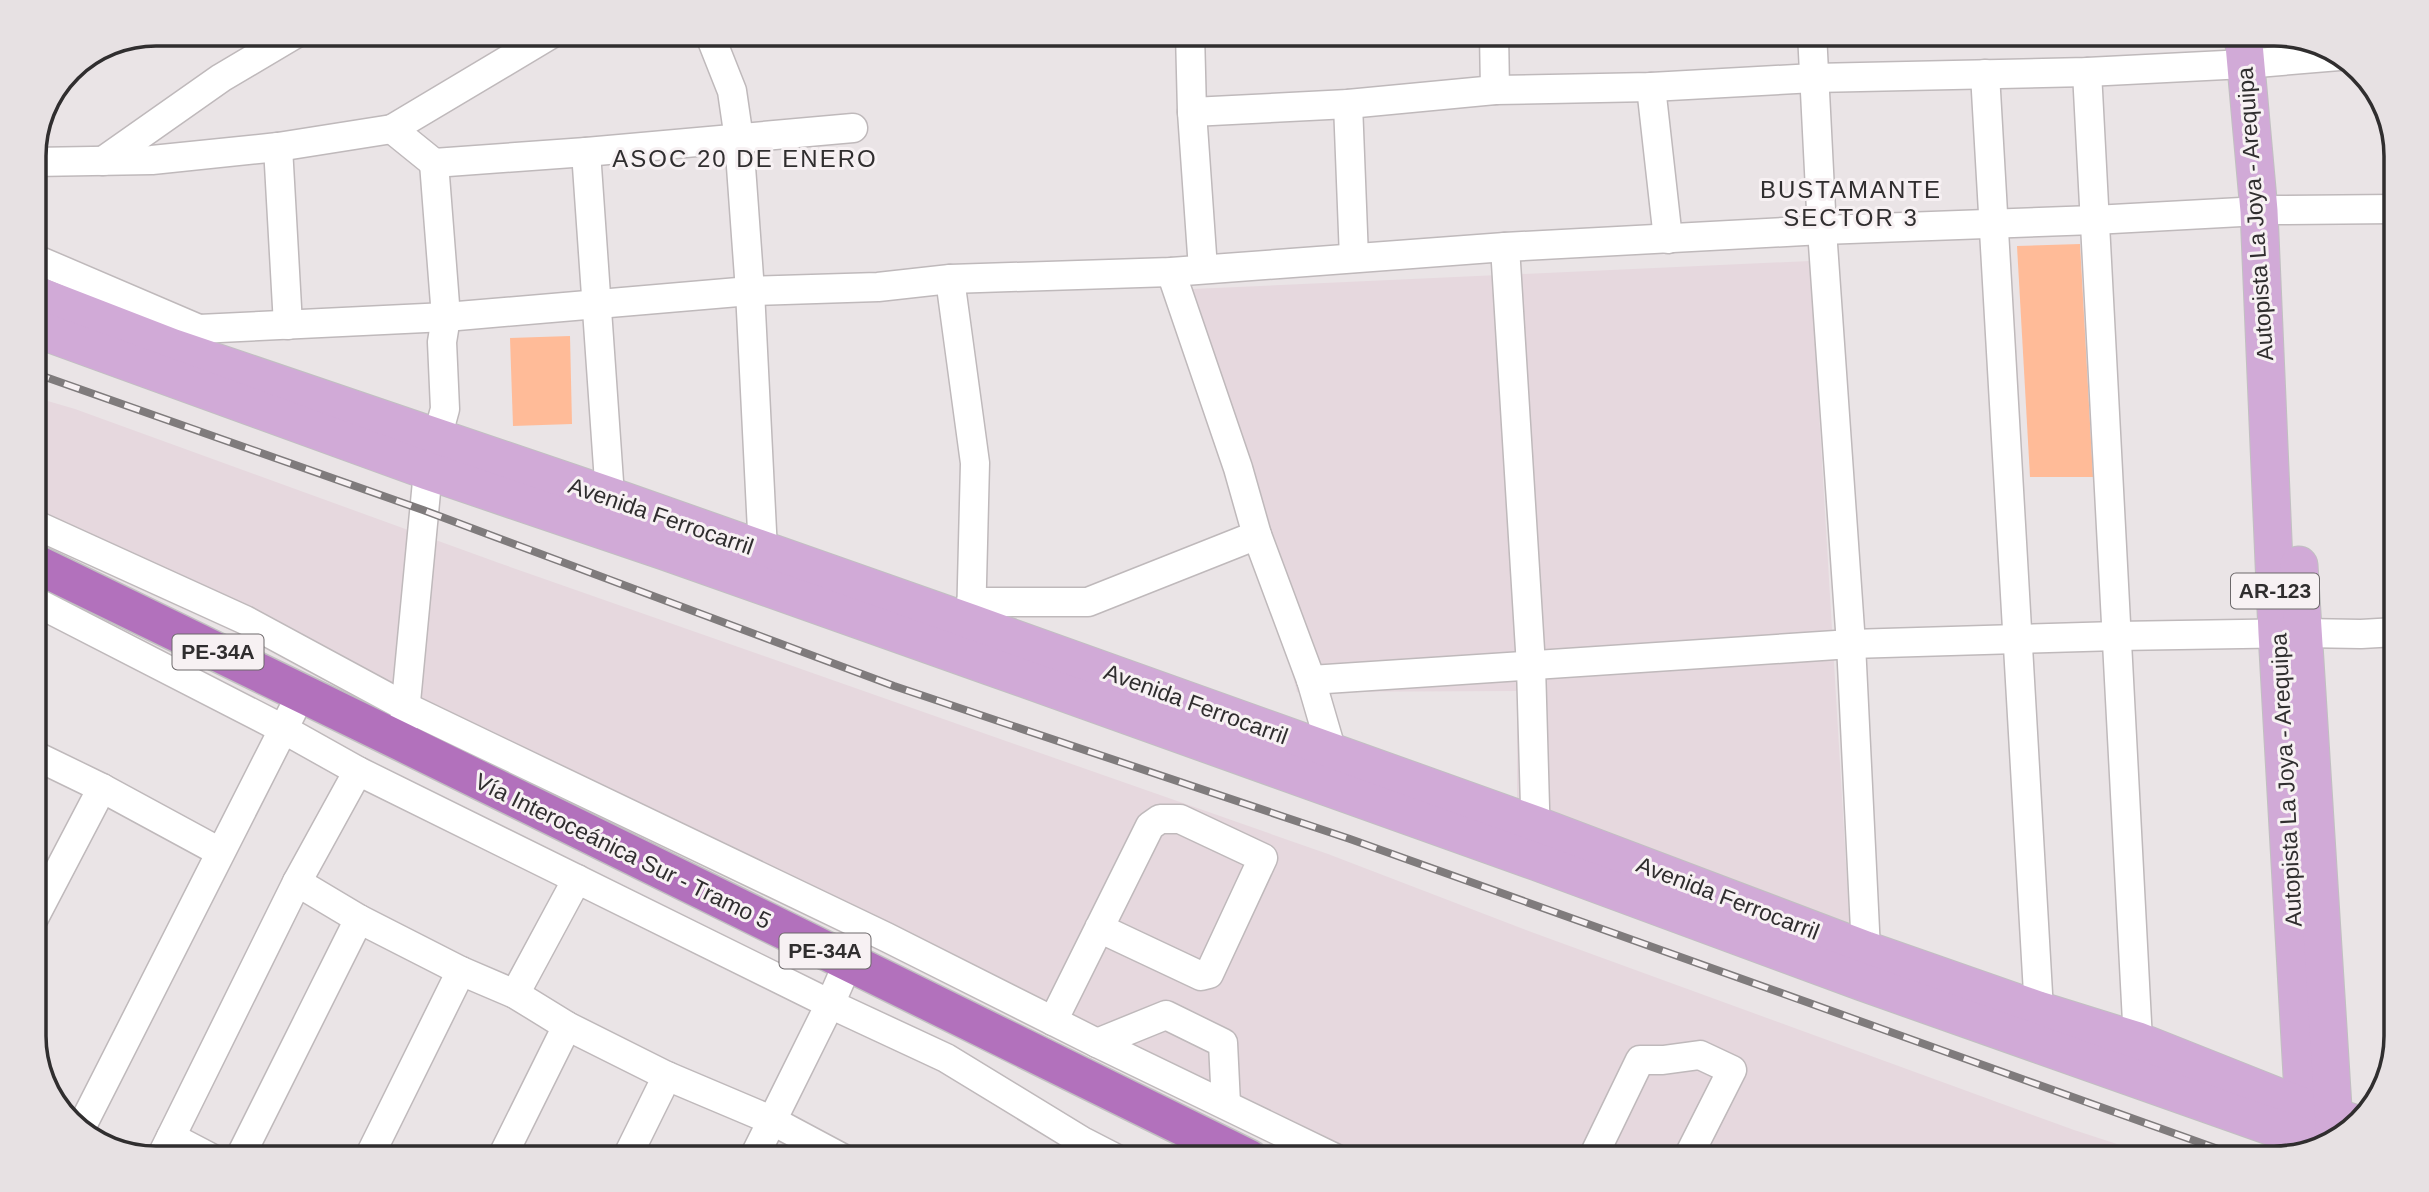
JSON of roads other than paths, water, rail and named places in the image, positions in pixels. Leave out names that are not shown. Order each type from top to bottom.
[{"type":"highway","name":"Vía Interoceánica Sur - Tramo 5","points":[[46,569],[302,693],[404,724],[848,962],[1223,1146]]},
{"type":"main road","name":"Autopista La Joya - Arequipa","points":[[2255,48],[2268,211],[2290,633],[2323,1131]]},
{"type":"main road","name":"Avenida Ferrocarril","points":[[46,299],[664,551],[1537,862],[1864,966],[2134,1058],[2323,1131]]},
{"type":"main road","name":"Avenida Ferrocarril","points":[[46,330],[175,350]]},
{"type":"main road","name":"Avenida Ferrocarril","points":[[433,455],[610,496],[763,551],[971,612],[1332,752],[1536,825],[1864,966]]},
{"type":"street","points":[[103,161],[221,78],[275,46]]},
{"type":"street","points":[[46,162],[152,160],[278,147],[392,129],[531,46]]},
{"type":"street","points":[[714,46],[733,91],[739,139],[750,291],[763,551]]},
{"type":"street","points":[[1190,46],[1203,269]]},
{"type":"street","points":[[1493,46],[1495,90]]},
{"type":"street","points":[[1813,46],[1822,230],[1851,644],[1864,966]]},
{"type":"street","points":[[1192,112],[1348,104],[1495,90],[1651,88],[1814,79],[2087,72],[2255,48],[2315,54]]},
{"type":"street","points":[[2087,72],[2117,636],[2134,1058]]},
{"type":"street","points":[[1985,74],[2040,1027]]},
{"type":"street","points":[[1651,88],[1668,239]]},
{"type":"street","points":[[1348,104],[1354,258]]},
{"type":"street","points":[[392,129],[434,163],[853,128]]},
{"type":"street","points":[[278,147],[288,326]]},
{"type":"street","points":[[586,152],[610,496]]},
{"type":"street","points":[[404,724],[433,455],[444,409],[442,342],[446,317],[434,163]]},
{"type":"street","points":[[46,266],[175,350],[288,326],[446,317],[750,291],[878,286],[950,279],[1171,272],[1505,247],[1822,230],[2268,211],[2383,209]]},
{"type":"street","points":[[1505,247],[1531,666],[1537,862]]},
{"type":"street","points":[[1171,272],[1238,468],[1257,535],[1311,680],[1332,752]]},
{"type":"street","points":[[950,279],[975,463],[971,612],[1088,602],[1257,535]]},
{"type":"street","points":[[46,529],[245,620],[404,724],[874,931],[1311,1146]]},
{"type":"street","points":[[46,607],[284,729],[358,771],[830,1004],[946,1058],[1092,1146]]},
{"type":"street","points":[[1311,680],[1851,644],[2117,636],[2384,633]]},
{"type":"street","points":[[85,1120],[302,693]]},
{"type":"street","points":[[46,761],[220,852]]},
{"type":"street","points":[[166,1146],[297,883],[358,771]]},
{"type":"street","points":[[46,895],[102,788]]},
{"type":"street","points":[[1053,1021],[1099,928],[1150,825],[1160,819],[1180,820],[1263,858],[1209,974],[1201,976],[1099,928]]},
{"type":"street","points":[[514,994],[577,879]]},
{"type":"street","points":[[297,883],[359,919],[461,971],[514,994],[567,1026],[667,1076],[771,1121],[819,1146]]},
{"type":"street","points":[[246,1146],[359,919]]},
{"type":"street","points":[[759,1146],[848,962]]},
{"type":"street","points":[[374,1146],[461,971]]},
{"type":"street","points":[[1097,1042],[1166,1015],[1223,1043],[1226,1104]]},
{"type":"street","points":[[507,1146],[567,1026]]},
{"type":"street","points":[[1598,1146],[1640,1060],[1700,1055],[1732,1070],[1694,1146]]},
{"type":"street","points":[[632,1146],[667,1076]]},
{"type":"railway","points":[[46,377],[423,510],[894,686],[1350,839],[2210,1146]]},
{"type":"district","name":"ASOC 20 DE ENERO","points":[[745,159]]},
{"type":"district","name":"BUSTAMANTE SECTOR 3","points":[[1851,204]]}]
